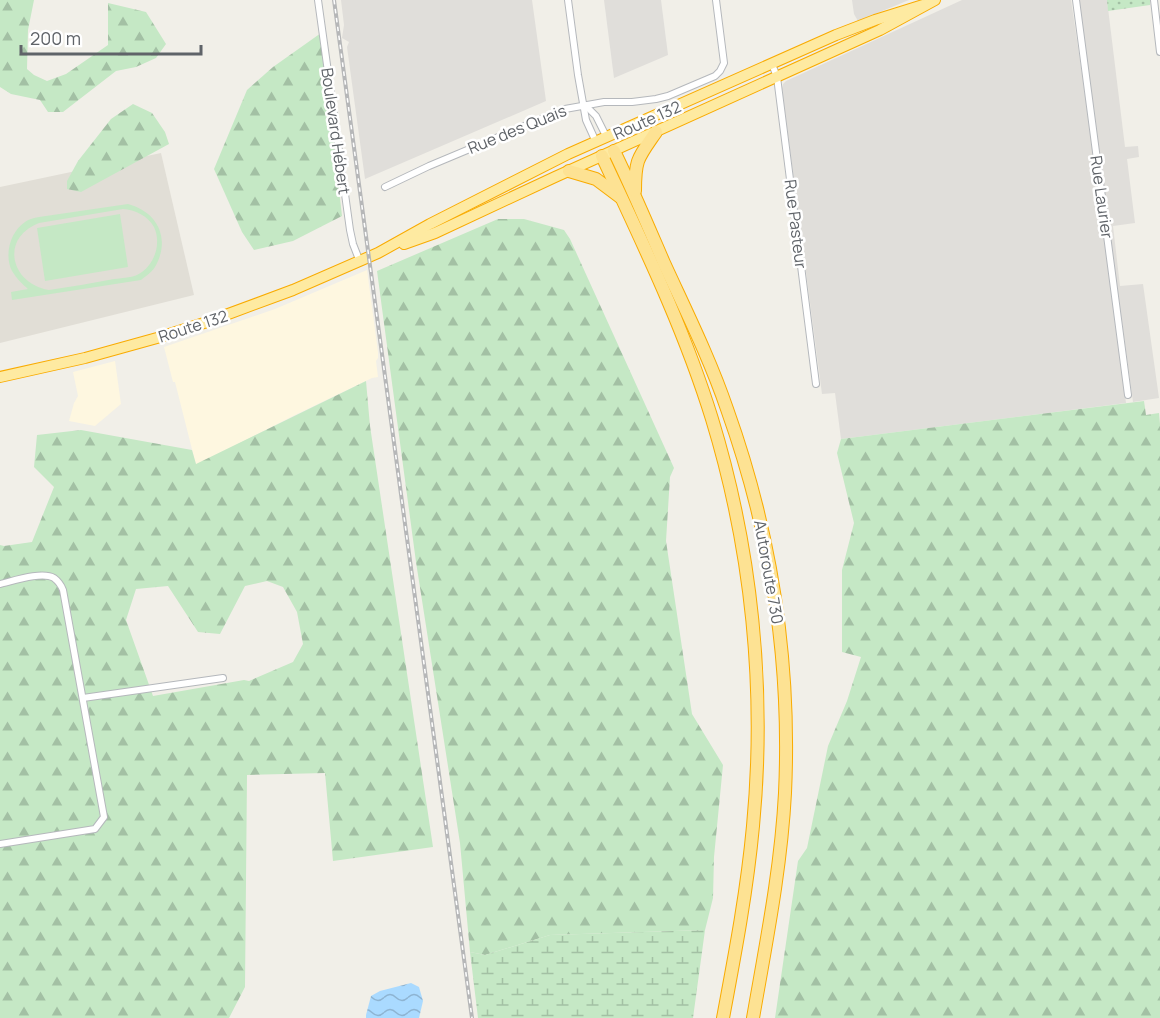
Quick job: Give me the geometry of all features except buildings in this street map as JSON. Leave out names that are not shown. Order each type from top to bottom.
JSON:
[{"type":"highway","name":"Route 132","points":[[0,377],[85,358],[179,332],[293,291],[360,262],[534,171],[596,142],[853,28],[935,0]]},
{"type":"highway","name":"Route 132","points":[[378,253],[435,233],[880,30],[923,5]]},
{"type":"highway","points":[[853,28],[858,40]]},
{"type":"highway","points":[[635,198],[637,162],[656,132]]},
{"type":"highway","points":[[607,138],[608,154]]},
{"type":"highway","points":[[596,142],[608,154]]},
{"type":"highway","name":"Autoroute 730","points":[[608,154],[622,198],[675,316],[712,420],[734,505],[750,601],[758,708],[756,791],[746,888],[723,1018]]},
{"type":"highway","name":"Autoroute 730","points":[[608,154],[635,198],[726,407],[755,500],[768,556],[782,652],[786,747],[785,795],[777,884],[753,1018]]},
{"type":"highway","points":[[569,171],[596,179],[622,198]]},
{"type":"street","name":"Boulevard Hébert","points":[[318,0],[350,230],[360,262]]},
{"type":"street","points":[[568,0],[586,120],[596,142]]},
{"type":"street","name":"Rue des Quais","points":[[385,187],[565,108],[604,102],[656,99],[719,74],[723,68],[724,56],[716,0]]},
{"type":"street","name":"Rue Laurier","points":[[1076,0],[1128,395]]},
{"type":"street","points":[[1154,0],[1160,52]]},
{"type":"street","name":"Rue Pasteur","points":[[772,64],[777,77],[816,384]]},
{"type":"street","points":[[584,104],[596,116],[607,138]]},
{"type":"street","points":[[0,584],[37,576],[52,576],[60,583],[104,817],[95,829],[0,844]]},
{"type":"street","points":[[83,698],[223,678]]},
{"type":"shaded area","points":[[341,0],[532,0],[546,101],[365,179],[347,47],[349,42],[342,38],[344,25]]},
{"type":"shaded area","points":[[604,0],[661,0],[668,55],[614,78]]},
{"type":"shaded area","points":[[852,0],[909,0],[858,21],[854,14]]},
{"type":"shaded area","points":[[962,0],[1071,0],[1113,282],[1110,284],[1126,403],[841,439],[835,393],[822,394],[783,84]]},
{"type":"shaded area","points":[[1079,0],[1107,0],[1125,147],[1138,146],[1139,157],[1127,159],[1135,223],[1113,226],[1120,286],[1143,284],[1159,398],[1133,402],[1122,322],[1115,293],[1117,287]]},
{"type":"shaded area","points":[[161,153],[194,295],[0,343],[0,187]]},
{"type":"shaded area","points":[[367,270],[378,352],[376,361],[378,377],[295,415],[196,465],[164,347],[275,309]]},
{"type":"shaded area","points":[[115,361],[121,404],[95,426],[69,421],[78,396],[73,372]]},
{"type":"green space","points":[[0,0],[34,0],[28,30],[27,69],[47,81],[66,74],[108,45],[108,3],[146,12],[166,44],[156,58],[136,67],[116,71],[63,112],[48,112],[40,100],[11,94],[0,87]]},
{"type":"green space","points":[[1107,0],[1150,0],[1150,5],[1108,11]]},
{"type":"green space","points":[[321,33],[342,216],[293,241],[254,250],[242,232],[214,169],[247,90],[273,67]]},
{"type":"green space","points":[[133,104],[152,113],[165,132],[169,144],[81,192],[67,189],[67,181],[78,161],[111,119]]},
{"type":"green space","points":[[128,204],[147,213],[159,228],[162,246],[160,257],[154,269],[141,280],[12,300],[11,292],[28,289],[12,271],[9,258],[10,244],[20,226],[28,220]],"holes":[[[123,209],[136,212],[148,219],[156,234],[157,248],[152,261],[137,275],[49,290],[36,286],[18,270],[15,249],[19,239],[27,230],[39,223]]]},
{"type":"green space","points":[[120,214],[128,267],[45,281],[37,228]]},
{"type":"green space","points":[[498,219],[524,219],[564,230],[674,468],[670,477],[666,541],[692,714],[723,765],[714,857],[713,898],[705,930],[550,935],[485,955],[470,952],[460,843],[416,562],[377,271]]},
{"type":"green space","points":[[366,381],[370,426],[433,847],[333,861],[325,773],[247,775],[245,987],[229,1018],[0,1018],[0,545],[32,542],[54,487],[34,467],[37,435],[81,430],[192,450],[196,464]],"holes":[[[267,581],[283,587],[297,612],[303,644],[293,662],[249,681],[153,696],[126,620],[136,589],[168,586],[198,632],[220,634],[245,586]]]},
{"type":"green space","points":[[1144,401],[1146,415],[1159,413],[1160,424],[1160,1018],[775,1018],[798,861],[807,848],[828,746],[847,701],[861,657],[842,652],[842,570],[854,523],[837,453],[841,439]]},
{"type":"green space","points":[[705,930],[693,1018],[478,1018],[470,952],[485,955],[550,935]]},
{"type":"water","points":[[411,983],[419,987],[423,1001],[419,1018],[366,1018],[371,996],[380,991]]},
{"type":"railway","points":[[334,0],[472,1018]]}]
